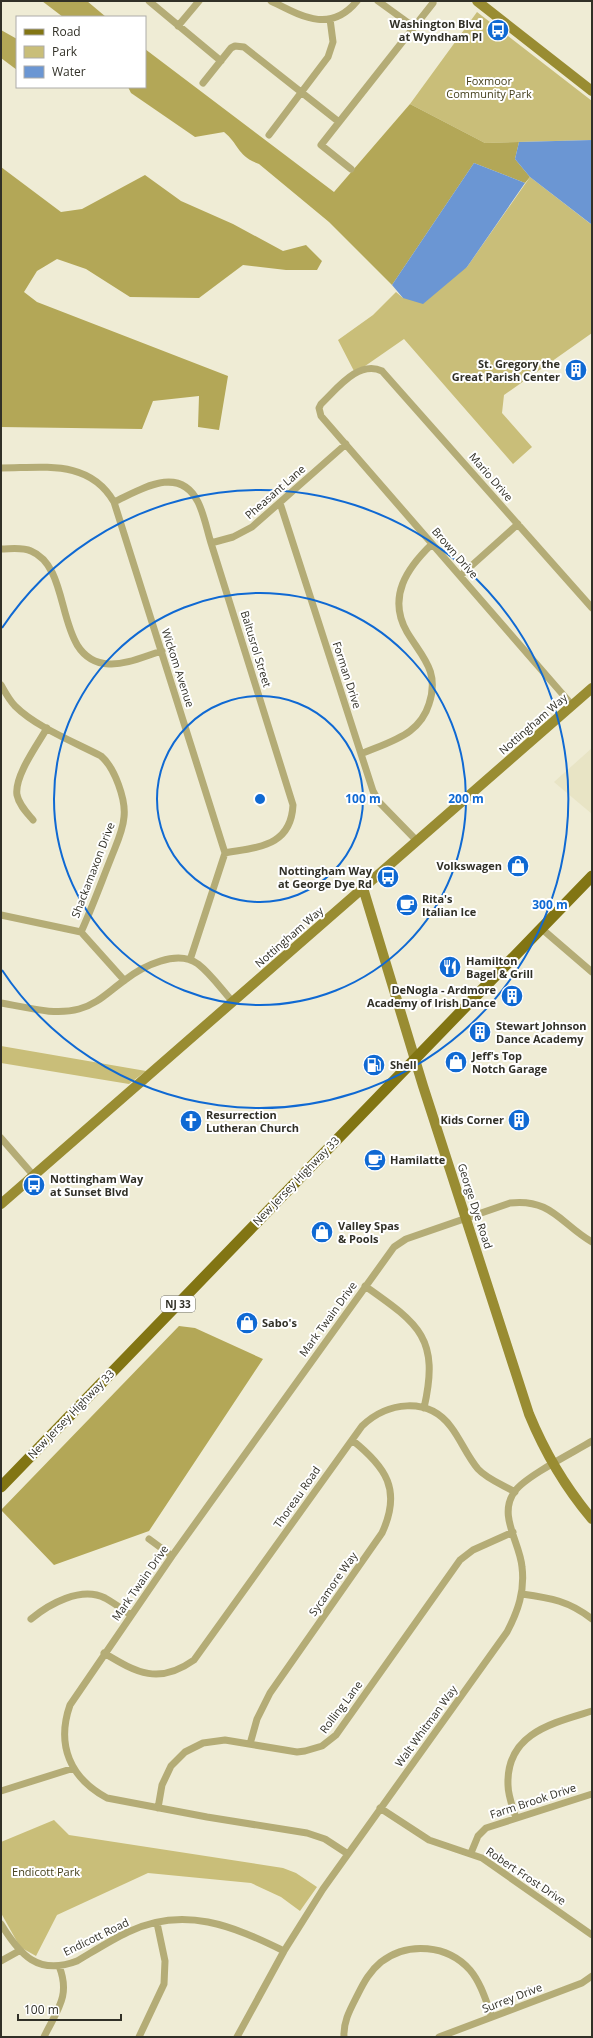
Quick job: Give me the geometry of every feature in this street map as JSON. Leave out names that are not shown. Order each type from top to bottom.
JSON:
[{"type":"main road","name":"New Jersey Highway 33","points":[[1,1487],[592,876]]},
{"type":"street","points":[[149,1],[221,61]]},
{"type":"street","points":[[178,26],[199,1]]},
{"type":"street","points":[[271,1],[301,17],[320,20],[330,19],[347,11],[357,1]]},
{"type":"street","points":[[378,1],[414,27]]},
{"type":"street","points":[[477,1],[592,91]]},
{"type":"street","points":[[352,169],[321,145],[433,3]]},
{"type":"street","points":[[269,134],[332,50],[333,34],[330,19]]},
{"type":"street","points":[[203,83],[232,48],[235,46],[244,47],[339,122]]},
{"type":"street","name":"Brown Drive","points":[[370,368],[358,371],[321,404],[319,408],[321,416],[572,705]]},
{"type":"street","name":"Mario Drive","points":[[370,368],[376,368],[387,375],[592,608]]},
{"type":"street","name":"Pheasant Lane","points":[[211,543],[243,532],[280,502],[346,444]]},
{"type":"street","name":"Wickom Avenue","points":[[1,468],[74,470],[89,476],[102,485],[114,502],[225,853]]},
{"type":"street","name":"Baltusrol Street","points":[[114,502],[158,482],[174,483],[182,486],[194,496],[198,503],[211,543],[293,805],[289,824],[274,842],[225,853]]},
{"type":"street","name":"Forman Drive","points":[[280,502],[373,791],[379,802],[417,841]]},
{"type":"street","points":[[460,576],[518,524]]},
{"type":"street","points":[[361,754],[411,730],[418,723],[428,708],[433,687],[430,667],[403,624],[399,602],[401,588],[407,572],[412,564],[432,544]]},
{"type":"street","points":[[1,549],[23,549],[38,555],[44,560],[52,573],[75,643],[86,656],[94,661],[110,664],[162,651]]},
{"type":"street","name":"Shackamaxon Drive","points":[[1,685],[13,704],[47,728],[101,756],[107,762],[115,776],[124,807],[121,832],[92,909],[81,932]]},
{"type":"street","name":"Nottingham Way","points":[[1,1204],[592,688]]},
{"type":"street","points":[[34,820],[20,803],[17,789],[20,776],[47,728]]},
{"type":"street","points":[[190,960],[225,853]]},
{"type":"street","name":"George Dye Road","points":[[363,888],[415,1059],[529,1414],[553,1465],[567,1487],[592,1519]]},
{"type":"street","points":[[1,915],[81,932],[124,980]]},
{"type":"street","points":[[542,929],[592,972]]},
{"type":"street","points":[[1,1003],[53,1012],[78,1010],[98,1001],[136,972],[159,962],[180,958],[190,960],[203,968],[233,1002]]},
{"type":"street","points":[[1,1138],[34,1176]]},
{"type":"street","name":"Mark Twain Drive","points":[[348,1854],[325,1839],[312,1834],[107,1798],[88,1786],[74,1768],[66,1746],[64,1726],[66,1715],[74,1696],[104,1653],[394,1247],[400,1242],[466,1218],[510,1204],[529,1203],[553,1212],[592,1242]]},
{"type":"street","points":[[365,1286],[405,1314],[419,1331],[424,1342],[429,1361],[430,1373],[424,1408]]},
{"type":"street","name":"Thoreau Road","points":[[104,1653],[128,1668],[147,1674],[168,1673],[182,1668],[194,1660],[352,1440],[370,1418],[389,1408],[407,1405],[424,1408],[440,1416],[448,1424],[482,1473],[515,1492]]},
{"type":"street","name":"Sycamore Way","points":[[250,1744],[257,1718],[270,1693],[382,1533],[387,1522],[391,1499],[387,1479],[376,1460],[352,1440]]},
{"type":"street","points":[[515,1492],[527,1481],[592,1441]]},
{"type":"street","name":"Walt Whitman Way","points":[[237,2037],[284,1951],[348,1854],[507,1632],[514,1619],[522,1594],[522,1567],[508,1512],[515,1492]]},
{"type":"street","name":"Rolling Lane","points":[[158,1808],[165,1776],[174,1763],[185,1752],[194,1747],[214,1741],[225,1740],[297,1752],[313,1750],[329,1741],[336,1735],[460,1560],[473,1550],[513,1532]]},
{"type":"street","points":[[149,1539],[172,1556]]},
{"type":"street","points":[[31,1619],[44,1609],[75,1596],[89,1594],[105,1598],[131,1615]]},
{"type":"street","points":[[522,1594],[564,1602],[575,1607],[592,1620]]},
{"type":"street","points":[[516,1818],[508,1787],[508,1777],[510,1768],[519,1748],[526,1739],[542,1727],[592,1711]]},
{"type":"street","points":[[1,1791],[74,1768]]},
{"type":"street","name":"Farm Brook Drive","points":[[471,1853],[481,1832],[486,1828],[592,1794]]},
{"type":"street","name":"Robert Frost Drive","points":[[380,1808],[429,1840],[471,1853],[493,1865],[592,1935]]},
{"type":"street","name":"Endicott Road","points":[[1,1924],[19,1951],[34,1962],[44,1965],[59,1966],[77,1961],[129,1931],[157,1923],[191,1920],[220,1924],[247,1933],[284,1951]]},
{"type":"street","points":[[139,2037],[164,1984],[165,1962],[157,1923]]},
{"type":"street","points":[[344,2037],[345,2023],[348,2014],[367,1978],[374,1969],[389,1956],[410,1949],[421,1948],[437,1950],[462,1962],[470,1970],[478,1982],[492,2017]]},
{"type":"street","points":[[1,1961],[19,1951]]},
{"type":"street","points":[[44,2037],[64,1994],[64,1977],[59,1966]]},
{"type":"street","name":"Surrey Drive","points":[[439,2037],[582,1983],[592,1976]]},
{"type":"shaded area","points":[[42,1],[87,1],[105,16],[62,16]]},
{"type":"shaded area","points":[[1,30],[16,38],[16,69],[1,58]]},
{"type":"shaded area","points":[[146,50],[334,192],[410,104],[485,143],[519,142],[515,159],[530,177],[525,183],[474,163],[392,285],[329,222],[259,164],[242,154],[229,136],[224,132],[195,137],[131,93],[128,88],[146,88]]},
{"type":"shaded area","points":[[1,167],[61,212],[82,209],[145,175],[181,201],[233,224],[283,251],[306,245],[322,261],[317,270],[286,270],[243,265],[199,298],[130,297],[86,269],[57,259],[37,271],[24,292],[37,302],[228,376],[219,430],[198,427],[199,396],[153,401],[142,429],[1,427]]},
{"type":"shaded area","points":[[592,748],[592,814],[554,782]]},
{"type":"shaded area","points":[[179,1326],[195,1328],[263,1359],[149,1531],[54,1565],[1,1510]]},
{"type":"green space","name":"Foxmoor Community Park","points":[[477,12],[592,101],[592,140],[485,143],[410,104]]},
{"type":"green space","points":[[530,177],[592,225],[592,333],[504,395],[502,413],[532,447],[513,464],[404,339],[355,373],[338,340],[373,315],[396,292],[403,298],[467,267]]},
{"type":"green space","points":[[1,1046],[146,1071],[129,1084],[1,1063]]},
{"type":"green space","name":"Endicott Park","points":[[54,1820],[69,1835],[283,1868],[296,1873],[317,1887],[300,1911],[281,1897],[251,1883],[148,1873],[57,1915],[36,1956],[20,1947],[1,1913],[1,1842]]},
{"type":"water","points":[[592,140],[591,224],[530,177],[515,159],[519,142]]},
{"type":"water","points":[[474,163],[525,183],[467,267],[423,304],[403,298],[392,285]]},
{"type":"place","name":"Washington Blvd at Wyndham Pl","points":[[498,30]]},
{"type":"place","name":"St. Gregory the Great Parish Center","points":[[576,370]]},
{"type":"place","name":"Volkswagen","points":[[518,866]]},
{"type":"place","name":"Nottingham Way at George Dye Rd","points":[[388,877]]},
{"type":"place","name":"Rita's Italian Ice","points":[[407,905]]},
{"type":"place","name":"Hamilton Bagel & Grill","points":[[450,967]]},
{"type":"place","name":"DeNogla - Ardmore Academy of Irish Dance","points":[[512,996]]},
{"type":"place","name":"Stewart Johnson Dance Academy","points":[[480,1032]]},
{"type":"place","name":"Jeff's Top Notch Garage","points":[[456,1062]]},
{"type":"place","name":"Shell","points":[[374,1065]]},
{"type":"place","name":"Kids Corner","points":[[519,1120]]},
{"type":"place","name":"Resurrection Lutheran Church","points":[[191,1121]]},
{"type":"place","name":"Hamilatte","points":[[375,1160]]},
{"type":"place","name":"Nottingham Way at Sunset Blvd","points":[[34,1185]]},
{"type":"place","name":"Valley Spas & Pools","points":[[322,1232]]},
{"type":"place","name":"Sabo's","points":[[247,1323]]}]
